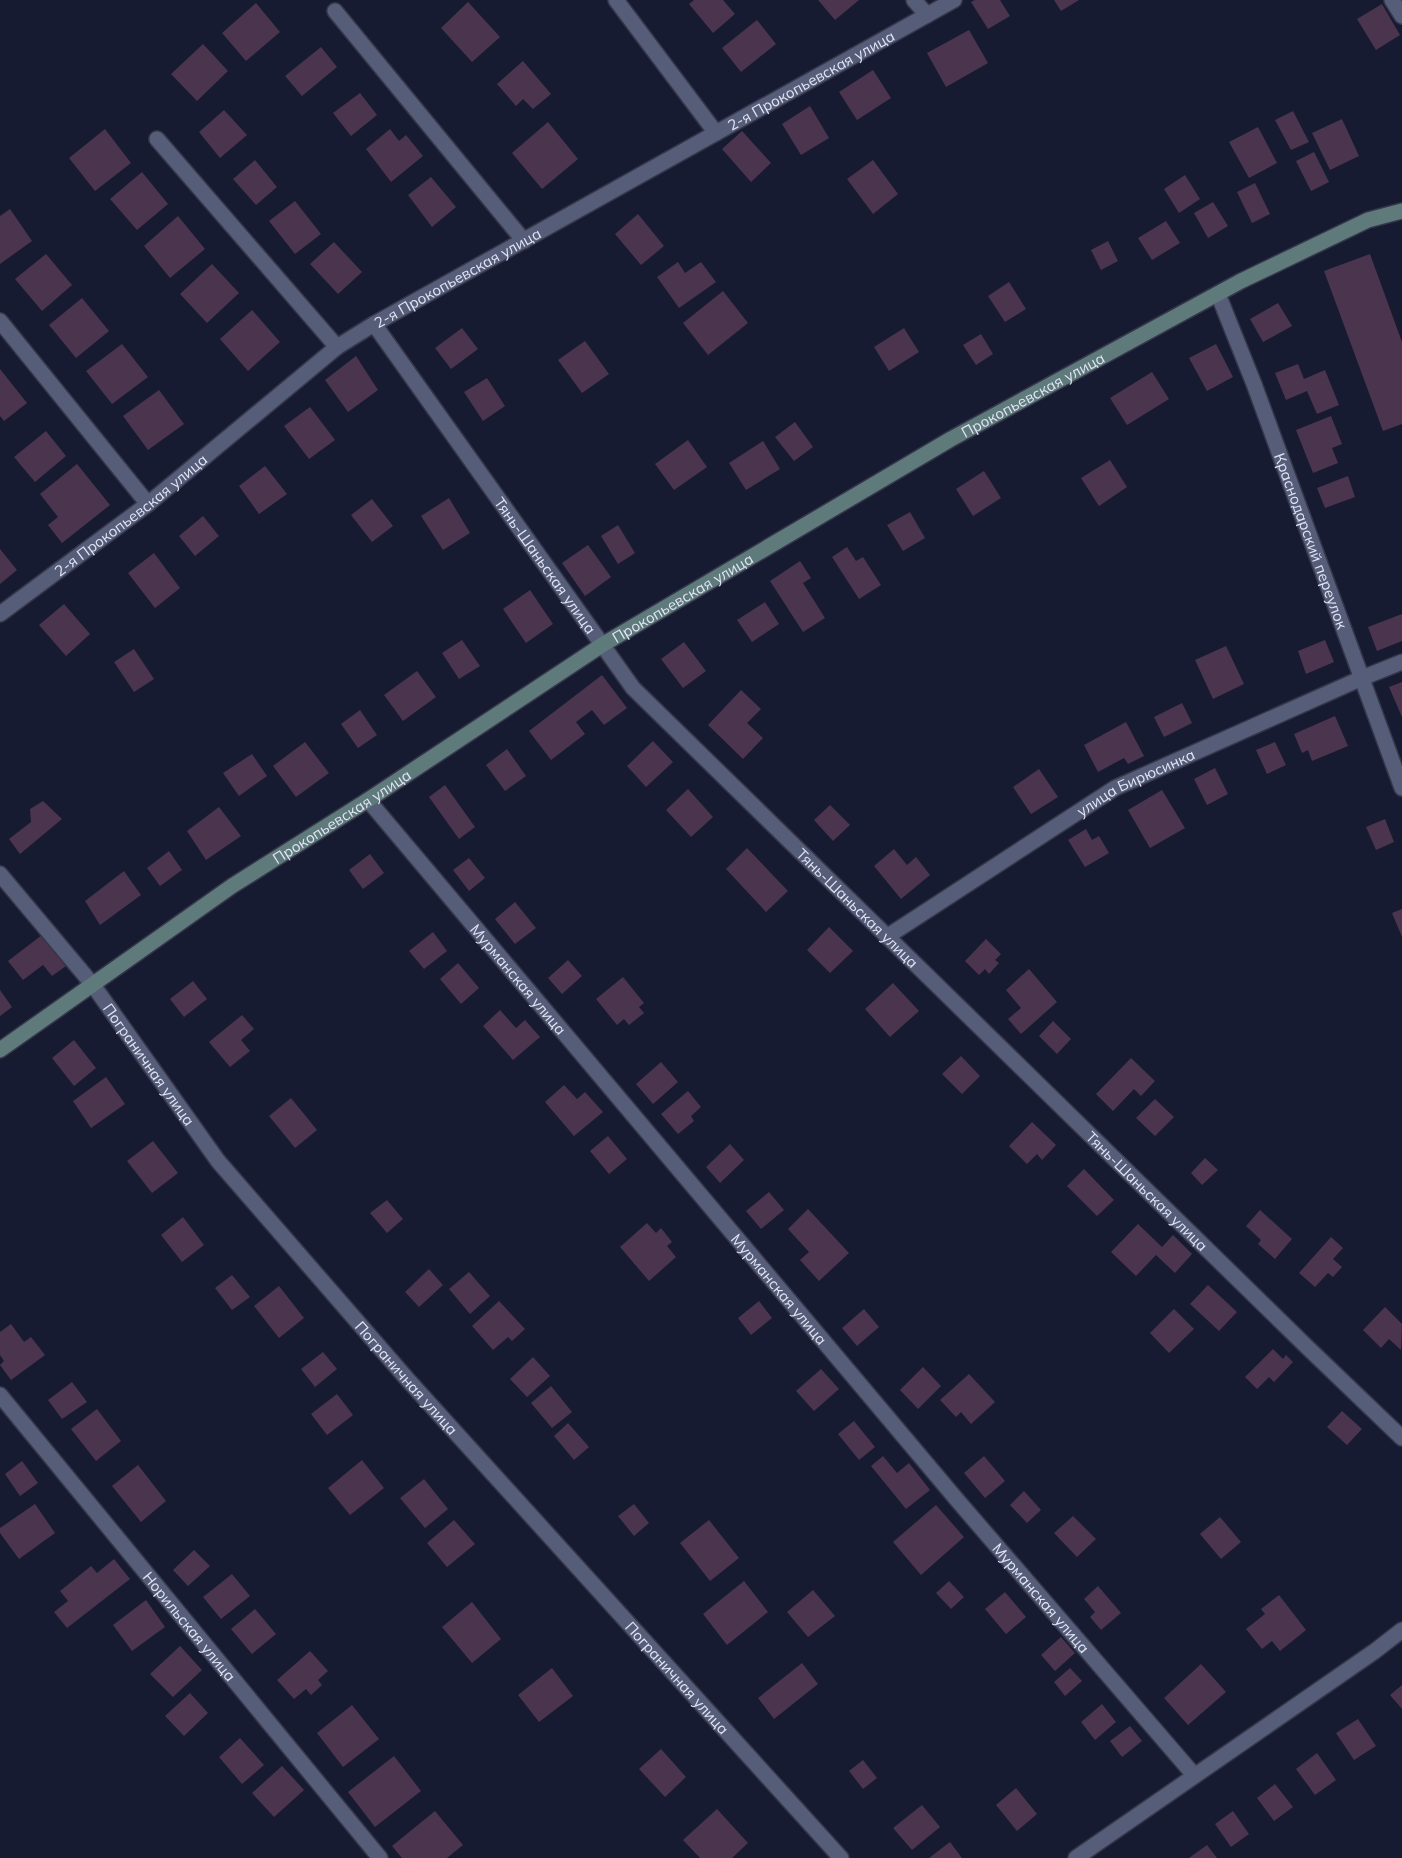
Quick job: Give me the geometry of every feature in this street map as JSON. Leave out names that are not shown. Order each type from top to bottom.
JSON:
[{"type":"main road","name":"Прокопьевская улица","points":[[0,1050],[232,886],[368,800],[602,645],[950,439],[1218,294],[1368,220],[1402,211]]},
{"type":"street","points":[[616,0],[716,133]]},
{"type":"street","points":[[914,0],[927,15]]},
{"type":"street","name":"2-я Прокопьевская улица","points":[[0,614],[148,504],[337,347],[374,324],[954,0]]},
{"type":"street","points":[[1392,0],[1402,16]]},
{"type":"street","points":[[335,11],[524,241]]},
{"type":"street","points":[[157,139],[337,347]]},
{"type":"street","name":"Краснодарский переулок","points":[[1218,294],[1254,384],[1402,788]]},
{"type":"street","points":[[0,322],[148,504]]},
{"type":"street","name":"Тянь-Шаньская улица","points":[[374,324],[633,688],[1402,1438]]},
{"type":"street","name":"улица Бирюсинка","points":[[888,936],[1115,788],[1402,662]]},
{"type":"street","name":"Мурманская улица","points":[[368,800],[958,1501],[1194,1776]]},
{"type":"street","name":"Пограничная улица","points":[[0,874],[93,985],[225,1168],[408,1380],[842,1858]]},
{"type":"street","name":"Норильская улица","points":[[0,1395],[380,1858]]},
{"type":"street","points":[[1076,1858],[1367,1657],[1402,1630]]},
{"type":"building","points":[[694,0],[723,0],[735,14],[713,33],[689,4]]},
{"type":"building","points":[[818,0],[859,0],[835,20]]},
{"type":"building","points":[[975,0],[1000,0],[1010,16],[988,29],[971,2]]},
{"type":"building","points":[[1054,0],[1079,0],[1061,11]]},
{"type":"building","points":[[468,2],[500,37],[472,62],[441,28]]},
{"type":"building","points":[[256,3],[280,32],[246,61],[222,33]]},
{"type":"building","points":[[1382,4],[1400,35],[1376,50],[1357,19]]},
{"type":"building","points":[[757,20],[776,44],[741,72],[722,48]]},
{"type":"building","points":[[969,30],[988,63],[946,87],[927,53]]},
{"type":"building","points":[[203,44],[228,71],[197,101],[171,74]]},
{"type":"building","points":[[321,47],[337,67],[302,96],[285,76]]},
{"type":"building","points":[[523,61],[551,94],[533,109],[523,99],[516,106],[497,84]]},
{"type":"building","points":[[873,70],[891,98],[857,120],[839,92]]},
{"type":"building","points":[[360,93],[377,115],[351,136],[333,113]]},
{"type":"building","points":[[810,106],[829,138],[801,155],[782,124]]},
{"type":"building","points":[[224,110],[247,135],[220,158],[199,132]]},
{"type":"building","points":[[1293,111],[1309,142],[1291,150],[1275,120]]},
{"type":"building","points":[[1342,119],[1359,156],[1330,170],[1312,133]]},
{"type":"building","points":[[548,122],[578,159],[542,189],[512,153]]},
{"type":"building","points":[[1258,127],[1277,163],[1249,178],[1229,142]]},
{"type":"building","points":[[105,129],[131,163],[95,191],[69,158]]},
{"type":"building","points":[[390,129],[399,141],[406,135],[423,156],[391,182],[366,149]]},
{"type":"building","points":[[742,131],[771,163],[751,182],[722,149]]},
{"type":"building","points":[[1314,152],[1329,182],[1311,191],[1296,161]]},
{"type":"building","points":[[255,160],[277,187],[256,205],[233,179]]},
{"type":"building","points":[[873,160],[898,194],[873,214],[847,179]]},
{"type":"building","points":[[142,172],[168,204],[137,230],[110,199]]},
{"type":"building","points":[[1185,175],[1200,199],[1179,213],[1164,189]]},
{"type":"building","points":[[431,177],[456,207],[432,227],[408,195]]},
{"type":"building","points":[[1255,183],[1270,214],[1252,223],[1237,192]]},
{"type":"building","points":[[295,201],[321,234],[295,254],[269,221]]},
{"type":"building","points":[[1213,202],[1228,226],[1208,238],[1194,213]]},
{"type":"building","points":[[10,209],[32,241],[0,264],[0,216]]},
{"type":"building","points":[[638,214],[664,246],[641,265],[615,234]]},
{"type":"building","points":[[178,216],[205,249],[170,278],[144,246]]},
{"type":"building","points":[[1166,221],[1180,243],[1152,260],[1138,238]]},
{"type":"building","points":[[1108,241],[1118,261],[1101,270],[1091,250]]},
{"type":"building","points":[[334,242],[362,272],[338,294],[310,264]]},
{"type":"building","points":[[46,254],[72,285],[42,311],[15,279]]},
{"type":"building","points":[[1370,254],[1402,342],[1402,424],[1383,431],[1324,271]]},
{"type":"building","points":[[678,262],[685,273],[701,262],[716,282],[679,308],[657,277]]},
{"type":"building","points":[[212,264],[239,293],[207,323],[180,294]]},
{"type":"building","points":[[1009,282],[1026,309],[1005,322],[988,296]]},
{"type":"building","points":[[723,291],[748,323],[708,355],[683,323]]},
{"type":"building","points":[[82,298],[109,331],[76,358],[49,325]]},
{"type":"building","points":[[1278,303],[1292,326],[1263,342],[1250,319]]},
{"type":"building","points":[[252,310],[280,342],[248,371],[220,339]]},
{"type":"building","points":[[462,328],[478,349],[451,369],[435,348]]},
{"type":"building","points":[[904,328],[919,352],[889,371],[874,347]]},
{"type":"building","points":[[981,334],[993,354],[976,365],[963,345]]},
{"type":"building","points":[[585,341],[609,374],[582,393],[558,360]]},
{"type":"building","points":[[122,344],[148,377],[112,404],[86,371]]},
{"type":"building","points":[[1216,344],[1233,377],[1207,391],[1189,358]]},
{"type":"building","points":[[356,356],[378,390],[348,412],[325,380]]},
{"type":"building","points":[[1298,364],[1304,379],[1325,370],[1339,405],[1317,414],[1307,391],[1286,400],[1275,373]]},
{"type":"building","points":[[0,369],[27,403],[4,421],[0,416]]},
{"type":"building","points":[[1152,372],[1169,399],[1127,425],[1110,398]]},
{"type":"building","points":[[487,378],[505,406],[483,421],[464,392]]},
{"type":"building","points":[[159,390],[184,424],[148,450],[123,416]]},
{"type":"building","points":[[310,407],[335,440],[309,459],[284,426]]},
{"type":"building","points":[[1331,416],[1342,444],[1332,448],[1338,463],[1313,473],[1296,430]]},
{"type":"building","points":[[795,422],[813,447],[794,461],[775,437]]},
{"type":"building","points":[[46,431],[66,456],[35,482],[14,457]]},
{"type":"building","points":[[688,440],[707,467],[674,490],[655,464]]},
{"type":"building","points":[[763,441],[780,469],[746,490],[729,463]]},
{"type":"building","points":[[1110,460],[1127,487],[1099,506],[1081,478]]},
{"type":"building","points":[[77,464],[110,505],[62,543],[48,525],[58,517],[40,494]]},
{"type":"building","points":[[265,466],[287,494],[259,514],[239,486]]},
{"type":"building","points":[[984,471],[1001,498],[973,516],[956,489]]},
{"type":"building","points":[[1348,476],[1355,497],[1325,508],[1317,488]]},
{"type":"building","points":[[449,498],[470,533],[443,550],[421,516]]},
{"type":"building","points":[[372,499],[393,526],[372,542],[351,515]]},
{"type":"building","points":[[910,512],[925,538],[903,551],[887,525]]},
{"type":"building","points":[[203,516],[219,536],[195,556],[179,536]]},
{"type":"building","points":[[618,525],[635,553],[618,564],[601,536]]},
{"type":"building","points":[[588,545],[611,577],[585,596],[562,563]]},
{"type":"building","points":[[847,547],[856,561],[863,557],[881,585],[859,599],[832,557]]},
{"type":"building","points":[[0,549],[17,570],[0,584]]},
{"type":"building","points":[[154,553],[180,588],[155,608],[128,573]]},
{"type":"building","points":[[800,561],[811,578],[803,583],[825,618],[803,632],[770,581]]},
{"type":"building","points":[[530,590],[553,624],[526,643],[503,609]]},
{"type":"building","points":[[765,602],[779,624],[752,642],[737,620]]},
{"type":"building","points":[[64,604],[90,634],[66,656],[39,625]]},
{"type":"building","points":[[1402,614],[1402,641],[1377,651],[1368,627]]},
{"type":"building","points":[[462,640],[480,666],[459,679],[442,653]]},
{"type":"building","points":[[1325,640],[1334,662],[1306,674],[1298,651]]},
{"type":"building","points":[[684,642],[706,671],[683,688],[661,659]]},
{"type":"building","points":[[1226,646],[1244,684],[1213,699],[1195,660]]},
{"type":"building","points":[[134,649],[154,679],[134,692],[114,662]]},
{"type":"building","points":[[417,671],[436,697],[403,721],[384,695]]},
{"type":"building","points":[[602,675],[627,708],[604,725],[592,710],[576,722],[585,734],[551,760],[529,731]]},
{"type":"building","points":[[1402,682],[1402,717],[1389,687]]},
{"type":"building","points":[[741,690],[761,709],[747,723],[763,738],[743,759],[708,725]]},
{"type":"building","points":[[1182,703],[1192,723],[1164,737],[1154,717]]},
{"type":"building","points":[[360,710],[377,735],[358,748],[341,724]]},
{"type":"building","points":[[1335,716],[1348,746],[1312,761],[1308,750],[1302,753],[1294,734]]},
{"type":"building","points":[[1126,722],[1144,756],[1128,764],[1124,758],[1098,772],[1084,745]]},
{"type":"building","points":[[653,741],[673,762],[646,787],[627,766]]},
{"type":"building","points":[[305,742],[329,773],[296,797],[273,766]]},
{"type":"building","points":[[1275,742],[1286,765],[1267,774],[1256,750]]},
{"type":"building","points":[[507,749],[526,776],[505,791],[486,765]]},
{"type":"building","points":[[252,754],[267,776],[239,796],[223,773]]},
{"type":"building","points":[[1215,768],[1228,794],[1207,805],[1194,779]]},
{"type":"building","points":[[1039,769],[1058,797],[1031,814],[1013,787]]},
{"type":"building","points":[[445,785],[475,827],[459,839],[429,797]]},
{"type":"building","points":[[688,789],[713,817],[691,837],[666,810]]},
{"type":"building","points":[[1162,790],[1185,828],[1150,848],[1128,810]]},
{"type":"building","points":[[43,801],[62,819],[20,854],[9,839],[31,822],[30,809]]},
{"type":"building","points":[[830,805],[850,825],[833,841],[814,820]]},
{"type":"building","points":[[219,807],[241,836],[206,860],[187,831]]},
{"type":"building","points":[[1385,819],[1394,842],[1376,850],[1366,827]]},
{"type":"building","points":[[1086,829],[1092,840],[1099,836],[1109,853],[1085,867],[1068,840]]},
{"type":"building","points":[[747,848],[788,891],[766,912],[726,869]]},
{"type":"building","points":[[894,849],[907,865],[916,857],[930,875],[901,899],[874,866]]},
{"type":"building","points":[[169,851],[182,870],[160,886],[147,868]]},
{"type":"building","points":[[370,854],[384,873],[363,889],[349,870]]},
{"type":"building","points":[[469,858],[485,878],[469,891],[453,870]]},
{"type":"building","points":[[124,871],[141,895],[100,925],[85,901]]},
{"type":"building","points":[[515,902],[536,928],[515,944],[495,919]]},
{"type":"building","points":[[1402,909],[1402,937],[1392,913]]},
{"type":"building","points":[[829,927],[853,951],[830,973],[807,950]]},
{"type":"building","points":[[433,932],[447,951],[424,969],[409,951]]},
{"type":"building","points":[[42,935],[66,966],[52,976],[43,965],[23,980],[8,961]]},
{"type":"building","points":[[986,939],[1001,954],[995,960],[999,963],[989,974],[985,969],[979,975],[965,961]]},
{"type":"building","points":[[568,960],[582,976],[562,994],[548,978]]},
{"type":"building","points":[[458,963],[479,988],[461,1004],[440,979]]},
{"type":"building","points":[[1029,969],[1057,1002],[1021,1034],[1008,1019],[1021,1008],[1006,990]]},
{"type":"building","points":[[623,977],[644,1003],[639,1007],[644,1013],[629,1025],[624,1019],[617,1025],[596,999]]},
{"type":"building","points":[[193,981],[207,999],[184,1017],[170,999]]},
{"type":"building","points":[[893,983],[919,1011],[890,1037],[865,1009]]},
{"type":"building","points":[[0,990],[12,1007],[0,1016]]},
{"type":"building","points":[[500,1010],[516,1028],[525,1020],[540,1037],[513,1060],[483,1026]]},
{"type":"building","points":[[242,1015],[254,1029],[241,1040],[250,1051],[230,1067],[209,1042]]},
{"type":"building","points":[[1053,1021],[1071,1039],[1057,1054],[1039,1036]]},
{"type":"building","points":[[74,1040],[96,1068],[74,1086],[52,1058]]},
{"type":"building","points":[[961,1056],[980,1076],[962,1094],[942,1074]]},
{"type":"building","points":[[1131,1058],[1155,1081],[1141,1096],[1134,1089],[1113,1111],[1096,1094]]},
{"type":"building","points":[[661,1062],[678,1082],[653,1104],[636,1084]]},
{"type":"building","points":[[106,1077],[125,1104],[91,1128],[73,1101]]},
{"type":"building","points":[[564,1085],[577,1099],[585,1092],[603,1112],[574,1136],[545,1102]]},
{"type":"building","points":[[688,1091],[701,1107],[691,1116],[694,1121],[678,1134],[661,1114]]},
{"type":"building","points":[[291,1098],[317,1130],[295,1148],[269,1116]]},
{"type":"building","points":[[1155,1099],[1174,1117],[1155,1136],[1136,1118]]},
{"type":"building","points":[[1032,1122],[1056,1145],[1042,1160],[1037,1154],[1027,1164],[1009,1146]]},
{"type":"building","points":[[608,1136],[627,1159],[609,1174],[590,1151]]},
{"type":"building","points":[[153,1141],[178,1173],[152,1193],[127,1161]]},
{"type":"building","points":[[730,1144],[744,1160],[720,1183],[706,1167]]},
{"type":"building","points":[[1205,1158],[1218,1170],[1202,1185],[1191,1173]]},
{"type":"building","points":[[1084,1169],[1114,1200],[1097,1216],[1067,1186]]},
{"type":"building","points":[[769,1192],[784,1210],[761,1229],[746,1211]]},
{"type":"building","points":[[387,1200],[403,1219],[387,1233],[370,1213]]},
{"type":"building","points":[[808,1209],[849,1253],[819,1281],[800,1260],[809,1252],[788,1229]]},
{"type":"building","points":[[1260,1210],[1292,1239],[1275,1259],[1258,1244],[1261,1240],[1246,1226]]},
{"type":"building","points":[[183,1217],[204,1245],[182,1262],[161,1235]]},
{"type":"building","points":[[647,1223],[656,1233],[661,1228],[672,1242],[667,1246],[676,1257],[649,1281],[620,1247]]},
{"type":"building","points":[[1138,1224],[1162,1247],[1173,1235],[1192,1254],[1175,1273],[1156,1255],[1136,1276],[1111,1252]]},
{"type":"building","points":[[1331,1237],[1343,1248],[1333,1259],[1342,1267],[1333,1277],[1328,1273],[1315,1287],[1299,1273]]},
{"type":"building","points":[[429,1269],[443,1285],[419,1307],[405,1292]]},
{"type":"building","points":[[469,1272],[490,1296],[470,1314],[449,1289]]},
{"type":"building","points":[[232,1275],[250,1297],[232,1310],[215,1288]]},
{"type":"building","points":[[1208,1285],[1237,1312],[1219,1331],[1190,1304]]},
{"type":"building","points":[[279,1286],[304,1318],[279,1338],[254,1306]]},
{"type":"building","points":[[499,1301],[525,1329],[512,1341],[508,1337],[493,1350],[472,1326]]},
{"type":"building","points":[[759,1301],[772,1318],[751,1335],[738,1318]]},
{"type":"building","points":[[1385,1307],[1402,1324],[1401,1350],[1389,1339],[1381,1348],[1363,1330]]},
{"type":"building","points":[[864,1309],[879,1327],[857,1346],[842,1328]]},
{"type":"building","points":[[1174,1309],[1194,1329],[1169,1353],[1150,1333]]},
{"type":"building","points":[[11,1324],[24,1342],[31,1337],[45,1355],[11,1380],[0,1365],[4,1361],[0,1355],[0,1332]]},
{"type":"building","points":[[1273,1349],[1283,1359],[1286,1355],[1293,1362],[1274,1382],[1269,1377],[1257,1389],[1245,1377]]},
{"type":"building","points":[[323,1352],[337,1369],[315,1387],[301,1369]]},
{"type":"building","points":[[533,1357],[550,1376],[527,1397],[510,1379]]},
{"type":"building","points":[[923,1367],[941,1386],[918,1409],[900,1390]]},
{"type":"building","points":[[821,1369],[839,1389],[814,1411],[796,1391]]},
{"type":"building","points":[[969,1374],[995,1402],[971,1424],[961,1412],[956,1417],[940,1400]]},
{"type":"building","points":[[72,1382],[87,1402],[62,1419],[48,1400]]},
{"type":"building","points":[[551,1386],[572,1412],[552,1428],[531,1403]]},
{"type":"building","points":[[337,1394],[353,1415],[327,1435],[311,1414]]},
{"type":"building","points":[[97,1409],[121,1441],[96,1461],[71,1429]]},
{"type":"building","points":[[1342,1411],[1362,1429],[1347,1445],[1327,1427]]},
{"type":"building","points":[[854,1421],[875,1447],[859,1460],[838,1434]]},
{"type":"building","points":[[568,1423],[589,1447],[574,1460],[554,1436]]},
{"type":"building","points":[[883,1456],[897,1473],[909,1463],[930,1490],[906,1509],[871,1466]]},
{"type":"building","points":[[984,1456],[1005,1481],[985,1498],[964,1473]]},
{"type":"building","points":[[362,1460],[384,1488],[350,1515],[328,1488]]},
{"type":"building","points":[[22,1461],[38,1483],[20,1496],[5,1474]]},
{"type":"building","points":[[138,1465],[166,1501],[141,1522],[112,1486]]},
{"type":"building","points":[[424,1479],[448,1509],[425,1528],[400,1498]]},
{"type":"building","points":[[1024,1491],[1041,1510],[1027,1523],[1010,1505]]},
{"type":"building","points":[[35,1504],[55,1533],[19,1559],[0,1533],[0,1528]]},
{"type":"building","points":[[634,1504],[649,1523],[634,1536],[618,1516]]},
{"type":"building","points":[[936,1505],[964,1537],[921,1575],[893,1542]]},
{"type":"building","points":[[1073,1516],[1096,1539],[1077,1557],[1054,1533]]},
{"type":"building","points":[[1220,1517],[1241,1542],[1221,1559],[1200,1534]]},
{"type":"building","points":[[454,1520],[475,1544],[447,1567],[427,1543]]},
{"type":"building","points":[[709,1520],[739,1558],[710,1581],[680,1543]]},
{"type":"building","points":[[194,1550],[210,1566],[188,1586],[173,1570]]},
{"type":"building","points":[[114,1559],[130,1579],[67,1628],[54,1612],[68,1601],[60,1591],[91,1566],[97,1573]]},
{"type":"building","points":[[232,1574],[250,1596],[221,1619],[203,1597]]},
{"type":"building","points":[[744,1581],[768,1612],[727,1645],[703,1614]]},
{"type":"building","points":[[949,1581],[964,1597],[951,1609],[936,1593]]},
{"type":"building","points":[[1098,1586],[1121,1613],[1101,1630],[1090,1617],[1095,1612],[1084,1599]]},
{"type":"building","points":[[813,1590],[835,1616],[808,1637],[787,1612]]},
{"type":"building","points":[[1005,1592],[1026,1617],[1006,1634],[985,1609]]},
{"type":"building","points":[[1279,1595],[1306,1630],[1280,1651],[1272,1641],[1262,1649],[1246,1629],[1265,1614],[1261,1609]]},
{"type":"building","points":[[146,1600],[165,1627],[132,1651],[113,1625]]},
{"type":"building","points":[[472,1602],[501,1639],[472,1663],[442,1627]]},
{"type":"building","points":[[255,1609],[276,1634],[252,1654],[231,1629]]},
{"type":"building","points":[[1061,1637],[1075,1653],[1055,1671],[1041,1655]]},
{"type":"building","points":[[180,1646],[202,1670],[173,1697],[150,1674]]},
{"type":"building","points":[[310,1651],[328,1671],[318,1680],[322,1685],[311,1695],[306,1689],[294,1699],[277,1680]]},
{"type":"building","points":[[802,1663],[818,1684],[774,1719],[758,1698]]},
{"type":"building","points":[[1201,1664],[1226,1692],[1188,1725],[1164,1698]]},
{"type":"building","points":[[552,1668],[573,1696],[539,1722],[518,1695]]},
{"type":"building","points":[[1070,1668],[1082,1681],[1065,1696],[1054,1682]]},
{"type":"building","points":[[1402,1685],[1402,1709],[1390,1695]]},
{"type":"building","points":[[190,1693],[208,1713],[184,1736],[165,1716]]},
{"type":"building","points":[[1102,1704],[1116,1722],[1095,1740],[1081,1722]]},
{"type":"building","points":[[352,1705],[379,1739],[343,1767],[317,1733]]},
{"type":"building","points":[[1358,1719],[1376,1746],[1354,1760],[1336,1733]]},
{"type":"building","points":[[1130,1726],[1142,1741],[1122,1757],[1110,1741]]},
{"type":"building","points":[[240,1738],[264,1765],[242,1784],[219,1757]]},
{"type":"building","points":[[661,1749],[686,1777],[665,1797],[639,1769]]},
{"type":"building","points":[[1317,1753],[1336,1780],[1315,1795],[1296,1769]]},
{"type":"building","points":[[394,1756],[421,1791],[375,1827],[348,1792]]},
{"type":"building","points":[[863,1760],[877,1778],[863,1789],[849,1771]]},
{"type":"building","points":[[282,1766],[304,1790],[274,1817],[252,1793]]},
{"type":"building","points":[[1275,1784],[1293,1807],[1274,1821],[1257,1798]]},
{"type":"building","points":[[1016,1788],[1037,1814],[1017,1831],[996,1805]]},
{"type":"building","points":[[922,1805],[940,1827],[912,1850],[893,1828]]},
{"type":"building","points":[[717,1809],[748,1843],[732,1858],[700,1858],[683,1840]]},
{"type":"building","points":[[435,1811],[463,1845],[447,1858],[402,1858],[392,1846]]},
{"type":"building","points":[[1233,1811],[1249,1834],[1231,1847],[1215,1824]]},
{"type":"building","points":[[950,1842],[962,1858],[929,1858]]},
{"type":"building","points":[[1207,1845],[1217,1858],[1189,1858]]}]
